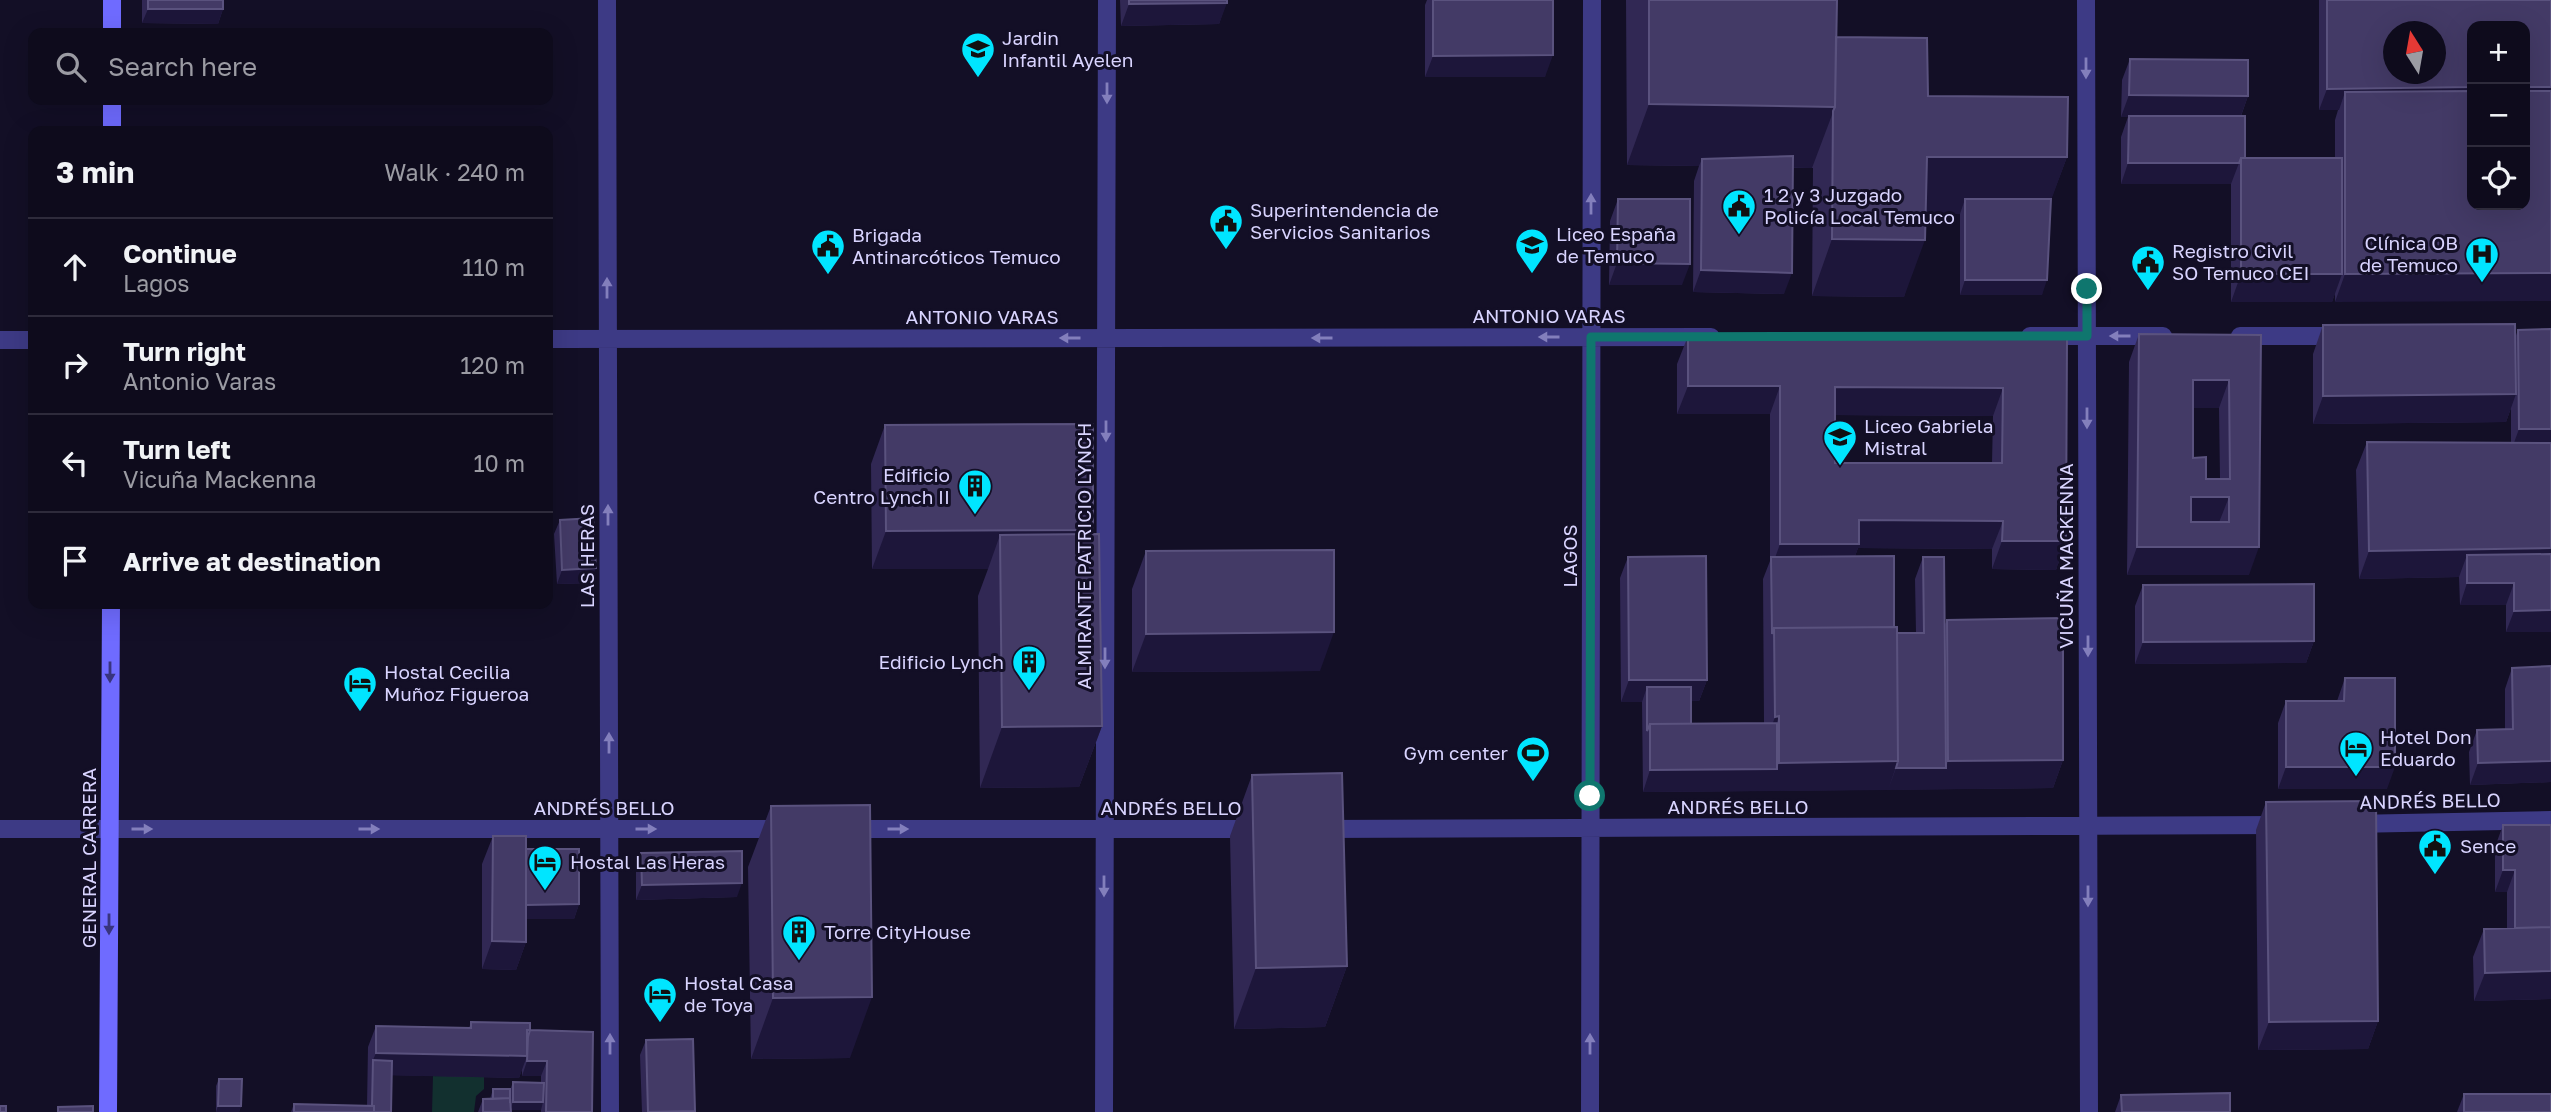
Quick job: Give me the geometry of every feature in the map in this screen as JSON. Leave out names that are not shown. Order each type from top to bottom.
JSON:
[{"type":"street","points":[[112,0],[112,28]]},
{"type":"street","name":"LAS HERAS","points":[[607,0],[610,1112]]},
{"type":"street","name":"ALMIRANTE PATRICIO LYNCH","points":[[1104,1112],[1107,0]]},
{"type":"street","name":"LAGOS","points":[[1590,1112],[1592,0]]},
{"type":"street","name":"VICUÑA MACKENNA","points":[[2086,0],[2089,1112]]},
{"type":"street","points":[[111,126],[112,105]]},
{"type":"street","points":[[2007,336],[2188,336]]},
{"type":"street","points":[[2228,336],[2362,336]]},
{"type":"street","name":"ANTONIO VARAS","points":[[553,339],[1730,337]]},
{"type":"street","points":[[0,340],[28,340]]},
{"type":"street","name":"GENERAL CARRERA","points":[[108,1112],[111,609]]},
{"type":"street","name":"ANDRÉS BELLO","points":[[2330,824],[2551,820]]},
{"type":"street","name":"ANDRÉS BELLO","points":[[1297,829],[2088,828],[2302,824]]},
{"type":"street","name":"ANDRÉS BELLO","points":[[0,829],[800,829]]},
{"type":"street","name":"ANDRÉS BELLO","points":[[828,829],[1269,829]]},
{"type":"green space","points":[[433,1076],[484,1077],[484,1089],[476,1096],[474,1112],[432,1112]]},
{"type":"building","points":[[148,0],[223,0],[223,9],[148,9]]},
{"type":"building","points":[[1129,0],[1227,0],[1227,3],[1129,4]]},
{"type":"building","points":[[1433,0],[1553,0],[1553,55],[1433,56]]},
{"type":"building","points":[[1649,0],[1837,0],[1835,107],[1649,104]]},
{"type":"building","points":[[2327,0],[2551,0],[2551,87],[2530,87],[2530,21],[2467,21],[2467,87],[2327,89]]},
{"type":"building","points":[[1836,37],[1927,38],[1928,96],[2068,97],[2067,157],[1927,157],[1925,240],[1832,239]]},
{"type":"building","points":[[2130,59],[2248,60],[2248,96],[2129,95]]},
{"type":"building","points":[[2467,91],[2467,210],[2530,210],[2530,91],[2551,91],[2551,273],[2345,274],[2345,92]]},
{"type":"building","points":[[2129,116],[2245,116],[2245,158],[2241,158],[2239,163],[2128,163]]},
{"type":"building","name":"1 2 y 3 Juzgado Policía Local Temuco","points":[[1793,156],[1792,273],[1701,270],[1702,159]]},
{"type":"building","points":[[2241,158],[2342,158],[2342,274],[2241,274]]},
{"type":"building","points":[[1618,199],[1690,199],[1690,264],[1617,263]]},
{"type":"building","points":[[1965,199],[2051,199],[2047,280],[1965,280]]},
{"type":"building","points":[[2515,324],[2516,394],[2323,396],[2323,325]]},
{"type":"building","points":[[2551,329],[2551,429],[2519,429],[2518,330]]},
{"type":"building","points":[[2139,334],[2261,335],[2259,547],[2137,547]],"holes":[[[2193,380],[2229,380],[2230,479],[2206,479],[2206,457],[2193,458]],[[2191,497],[2229,497],[2229,522],[2191,522]]]},
{"type":"building","points":[[1688,336],[2067,336],[2066,541],[2002,541],[2003,521],[1859,520],[1859,544],[1780,544],[1780,386],[1688,386]],"holes":[[[1835,387],[2003,388],[2002,463],[1835,463]]]},
{"type":"building","points":[[1093,424],[1093,530],[886,531],[885,425]]},
{"type":"building","points":[[2367,442],[2551,443],[2551,548],[2369,551]]},
{"type":"building","points":[[593,518],[596,568],[562,570],[560,520]]},
{"type":"building","points":[[1099,534],[1102,726],[1002,727],[1000,535]]},
{"type":"building","points":[[1334,550],[1334,632],[1146,634],[1146,551]]},
{"type":"building","points":[[2551,554],[2551,610],[2514,611],[2514,583],[2467,583],[2467,555]]},
{"type":"building","points":[[1706,556],[1707,680],[1629,680],[1628,557]]},
{"type":"building","points":[[1894,556],[1894,627],[1774,628],[1772,634],[1771,557]]},
{"type":"building","points":[[1923,557],[1944,557],[1946,768],[1896,768],[1897,633],[1924,633]]},
{"type":"building","points":[[2314,584],[2314,641],[2143,642],[2143,585]]},
{"type":"building","points":[[2063,618],[2063,760],[1948,761],[1947,620]]},
{"type":"building","points":[[1897,627],[1898,761],[1779,763],[1779,716],[1775,717],[1774,628]]},
{"type":"building","points":[[2551,666],[2551,761],[2478,763],[2477,730],[2513,729],[2512,668]]},
{"type":"building","points":[[2345,678],[2395,678],[2395,767],[2286,767],[2286,701],[2344,701]]},
{"type":"building","points":[[1647,687],[1691,687],[1691,724],[1650,724],[1647,731]]},
{"type":"building","points":[[1777,723],[1777,769],[1650,770],[1650,724]]},
{"type":"building","points":[[1342,773],[1347,966],[1256,968],[1252,775]]},
{"type":"building","points":[[2376,801],[2378,1021],[2269,1022],[2266,802]]},
{"type":"building","points":[[870,805],[872,997],[773,998],[771,806]]},
{"type":"building","points":[[2503,825],[2551,825],[2551,927],[2515,928],[2515,870],[2503,870]]},
{"type":"building","points":[[493,836],[526,836],[526,942],[492,941]]},
{"type":"building","name":"Hostal Las Heras","points":[[526,849],[579,849],[579,904],[526,905]]},
{"type":"building","points":[[742,851],[742,883],[642,885],[641,853]]},
{"type":"building","points":[[2551,927],[2551,971],[2485,973],[2484,929]]},
{"type":"building","points":[[471,1022],[530,1023],[530,1030],[527,1030],[527,1056],[376,1053],[376,1026],[471,1028]]},
{"type":"building","points":[[530,1030],[593,1032],[592,1112],[546,1112],[547,1061],[527,1061]]},
{"type":"building","points":[[693,1039],[695,1111],[648,1112],[646,1040]]},
{"type":"building","points":[[373,1060],[392,1061],[391,1112],[374,1112]]},
{"type":"building","points":[[219,1079],[242,1079],[241,1106],[218,1106]]},
{"type":"building","points":[[513,1082],[544,1083],[543,1102],[513,1102]]},
{"type":"building","points":[[493,1089],[510,1089],[510,1098],[493,1099]]},
{"type":"building","points":[[2230,1093],[2230,1112],[2122,1112],[2121,1095]]},
{"type":"building","points":[[2464,1094],[2551,1094],[2551,1112],[2464,1112]]},
{"type":"building","points":[[510,1098],[511,1112],[483,1112],[483,1099]]},
{"type":"building","points":[[294,1104],[374,1106],[374,1112],[294,1112]]},
{"type":"building","points":[[0,1106],[6,1106],[6,1112],[0,1112]]},
{"type":"building","points":[[93,1106],[93,1112],[58,1112],[58,1107]]},
{"type":"place","name":"Jardin Infantil Ayelen","points":[[978,79]]},
{"type":"place","name":"1 2 y 3 Juzgado Policía Local Temuco","points":[[1739,236]]},
{"type":"place","name":"Superintendencia de Servicios Sanitarios","points":[[1226,251]]},
{"type":"place","name":"Liceo España de Temuco","points":[[1532,275]]},
{"type":"place","name":"Brigada Antinarcóticos Temuco","points":[[828,276]]},
{"type":"place","name":"Clínica OB de Temuco","points":[[2482,284]]},
{"type":"place","name":"Registro Civil SO Temuco CEI","points":[[2148,292]]},
{"type":"place","name":"Liceo Gabriela Mistral","points":[[1840,467]]},
{"type":"place","name":"Edificio Centro Lynch II","points":[[975,516]]},
{"type":"place","name":"Edificio Lynch","points":[[1029,692]]},
{"type":"place","name":"Hostal Cecilia Muñoz Figueroa","points":[[360,713]]},
{"type":"place","name":"Hotel Don Eduardo","points":[[2356,778]]},
{"type":"place","name":"Gym center","points":[[1533,783]]},
{"type":"place","name":"Sence","points":[[2435,876]]},
{"type":"place","name":"Hostal Las Heras","points":[[545,892]]},
{"type":"place","name":"Torre CityHouse","points":[[799,962]]},
{"type":"place","name":"Hostal Casa de Toya","points":[[660,1024]]},
{"type":"route","points":[[1590,796],[1591,337],[2087,336],[2087,289]]}]
